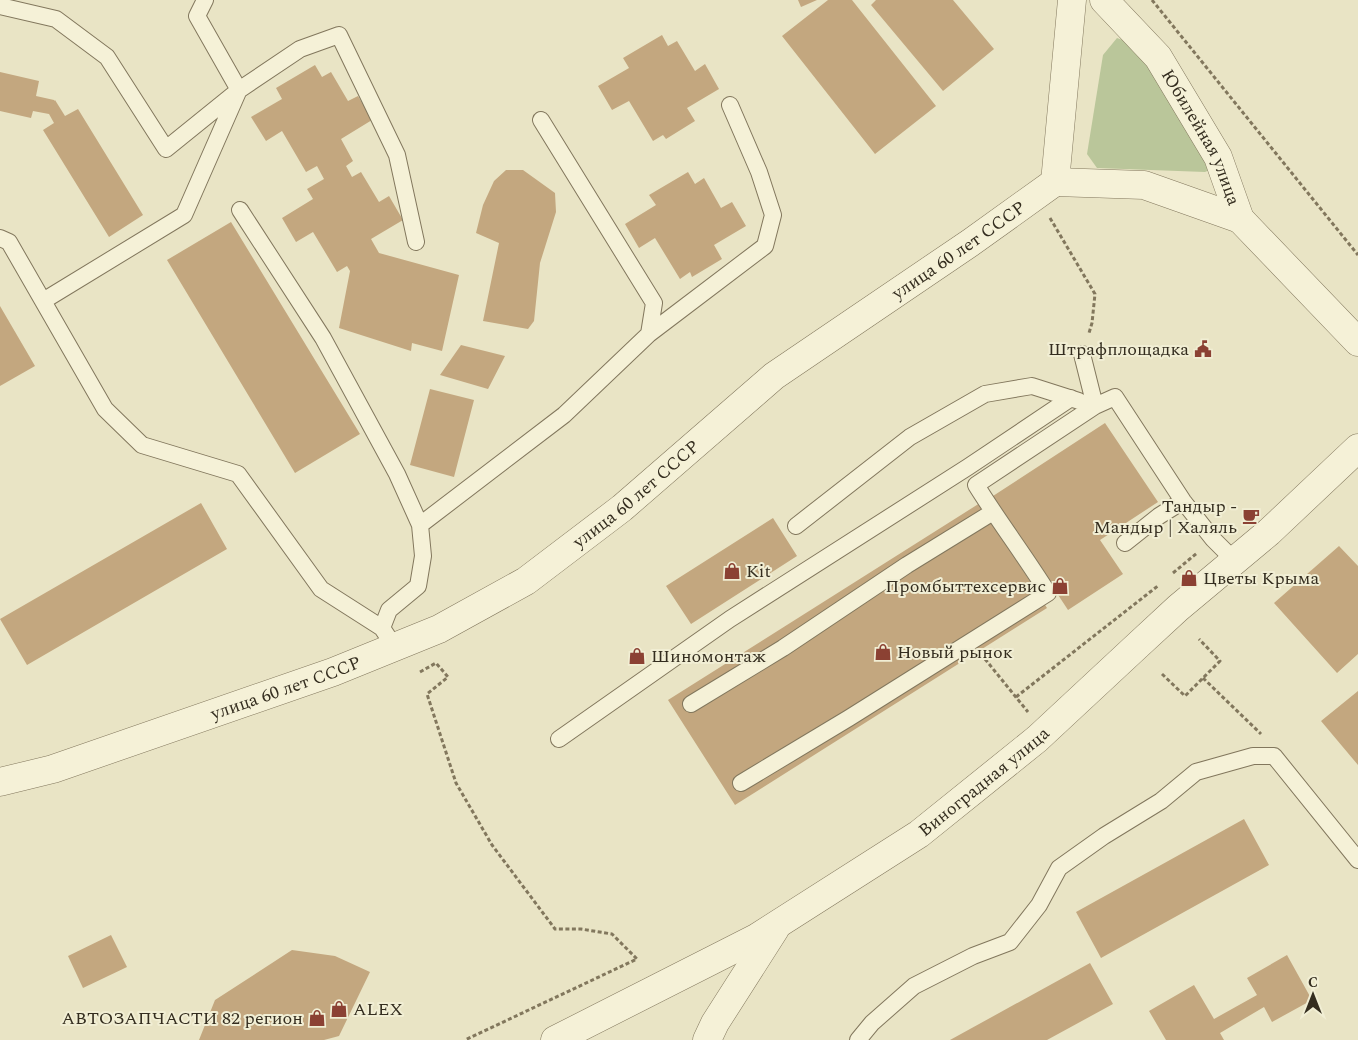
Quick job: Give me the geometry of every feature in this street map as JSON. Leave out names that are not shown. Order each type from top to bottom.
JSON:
[{"type":"street","points":[[1072,0],[1046,189],[1144,185],[1240,219]]},
{"type":"street","name":"Юбилейная улица","points":[[1104,0],[1158,57],[1218,157],[1240,219],[1358,342]]},
{"type":"street","name":"улица 60 лет СССР","points":[[0,782],[53,769],[334,672],[388,638],[439,629],[526,581],[622,508],[774,376],[1046,189]]},
{"type":"street","name":"Виноградная улица","points":[[555,1040],[756,938],[919,834],[1037,739],[1138,645],[1234,560],[1269,532],[1358,448]]},
{"type":"street","points":[[707,1040],[778,924]]},
{"type":"lane","points":[[205,0],[197,16],[239,90]]},
{"type":"lane","points":[[0,6],[56,19],[107,57],[166,149],[239,90],[300,50],[339,34],[397,155],[416,242]]},
{"type":"lane","points":[[43,301],[184,215],[239,90]]},
{"type":"lane","points":[[420,525],[564,415],[649,334],[764,246],[773,215],[759,172],[730,105]]},
{"type":"lane","points":[[541,120],[654,303],[649,334]]},
{"type":"lane","points":[[240,210],[323,338],[397,474],[420,525],[424,556],[418,586],[389,610],[388,638]]},
{"type":"lane","points":[[0,238],[9,242],[105,409],[142,445],[238,474],[321,589],[388,638]]},
{"type":"lane","points":[[1082,354],[1095,406]]},
{"type":"lane","points":[[796,526],[910,436],[985,394],[1032,386],[1095,406]]},
{"type":"lane","points":[[741,782],[849,718],[1048,593],[976,485],[1095,406],[1115,397],[1183,501],[1213,539],[1234,560]]},
{"type":"lane","points":[[559,739],[730,619],[968,467],[1071,398]]},
{"type":"lane","points":[[1125,543],[1183,501]]},
{"type":"lane","points":[[691,704],[783,648],[908,565],[993,512]]},
{"type":"lane","points":[[858,1040],[872,1023],[914,986],[973,956],[1010,942],[1039,905],[1060,868],[1104,836],[1161,801],[1196,772],[1253,756],[1274,756],[1358,860]]},
{"type":"path","points":[[1152,0],[1358,255]]},
{"type":"path","points":[[1046,189],[1056,228],[1095,294],[1092,323],[1082,354]]},
{"type":"path","points":[[1168,578],[1213,539]]},
{"type":"path","points":[[1016,698],[1160,584]]},
{"type":"path","points":[[1162,674],[1185,696],[1220,661],[1199,639]]},
{"type":"path","points":[[420,672],[436,663],[448,677],[427,694],[456,782],[492,845],[555,929],[581,929],[612,934],[637,959],[465,1040]]},
{"type":"path","points":[[991,668],[1045,731]]},
{"type":"path","points":[[1203,678],[1260,732],[1274,756]]},
{"type":"green space","points":[[1117,38],[1134,44],[1214,168],[1205,172],[1097,168],[1087,154],[1103,55]]},
{"type":"building","points":[[798,0],[817,0],[801,7]]},
{"type":"building","points":[[828,0],[852,0],[936,106],[875,154],[782,36]]},
{"type":"building","points":[[876,0],[953,0],[994,49],[943,91],[871,5]]},
{"type":"building","points":[[662,35],[668,46],[677,41],[695,71],[705,64],[719,89],[687,108],[695,121],[666,139],[663,135],[653,141],[629,101],[612,110],[598,86],[629,68],[623,58]]},
{"type":"building","points":[[315,65],[322,77],[331,72],[348,101],[358,96],[372,120],[341,139],[353,161],[346,166],[352,177],[361,172],[379,202],[389,196],[403,220],[371,239],[379,253],[459,275],[442,351],[412,343],[411,351],[339,328],[350,271],[347,266],[337,272],[313,232],[296,242],[282,218],[313,199],[307,189],[324,179],[317,166],[306,172],[282,131],[266,141],[251,117],[282,99],[276,88]]},
{"type":"building","points":[[0,72],[39,81],[36,96],[55,100],[65,116],[78,109],[143,215],[109,237],[43,130],[54,123],[49,114],[33,111],[31,118],[0,111]]},
{"type":"building","points":[[506,170],[523,170],[555,193],[556,212],[540,263],[534,321],[528,329],[483,321],[499,243],[476,233],[483,205],[494,181]]},
{"type":"building","points":[[688,172],[695,184],[704,178],[721,208],[732,202],[746,226],[714,245],[722,259],[692,277],[690,272],[680,279],[655,238],[639,248],[625,224],[656,205],[649,195]]},
{"type":"building","points":[[231,222],[360,434],[295,473],[167,260]]},
{"type":"building","points":[[0,306],[35,366],[0,386]]},
{"type":"building","points":[[461,345],[505,356],[488,389],[440,375]]},
{"type":"building","points":[[430,389],[474,400],[454,477],[410,465]]},
{"type":"building","points":[[1105,423],[1158,502],[1100,540],[1123,574],[1068,610],[993,496]]},
{"type":"building","points":[[201,503],[227,549],[27,665],[0,619]]},
{"type":"building","points":[[980,503],[1047,608],[735,805],[668,700]]},
{"type":"building","name":"Kit","points":[[773,518],[797,556],[691,624],[666,586]]},
{"type":"building","points":[[1339,546],[1358,566],[1358,654],[1337,673],[1274,603]]},
{"type":"building","points":[[1358,691],[1358,765],[1321,721]]},
{"type":"building","points":[[1244,819],[1269,865],[1101,958],[1076,912]]},
{"type":"building","points":[[111,935],[127,967],[83,988],[68,956]]},
{"type":"building","points":[[292,950],[335,956],[370,972],[339,1036],[324,1040],[199,1040],[215,1000]]},
{"type":"building","points":[[1287,955],[1312,1000],[1272,1022],[1264,1007],[1220,1033],[1224,1040],[1166,1040],[1149,1011],[1194,985],[1214,1019],[1257,995],[1247,978]]},
{"type":"building","points":[[1090,963],[1113,1004],[1047,1040],[950,1040]]},
{"type":"place","name":"Штрафплощадка","points":[[1203,349]]},
{"type":"place","name":"Тандыр - Мандыр | Халяль","points":[[1251,516]]},
{"type":"place","name":"Kit","points":[[732,571]]},
{"type":"place","name":"Цветы Крыма","points":[[1189,578]]},
{"type":"place","name":"Промбыттехсервис","points":[[1060,586]]},
{"type":"place","name":"Новый рынок","points":[[883,652]]},
{"type":"place","name":"Шиномонтаж","points":[[637,656]]},
{"type":"place","name":"ALEX","points":[[339,1009]]},
{"type":"place","name":"АВТОЗАПЧАСТИ 82 регион","points":[[317,1018]]}]
